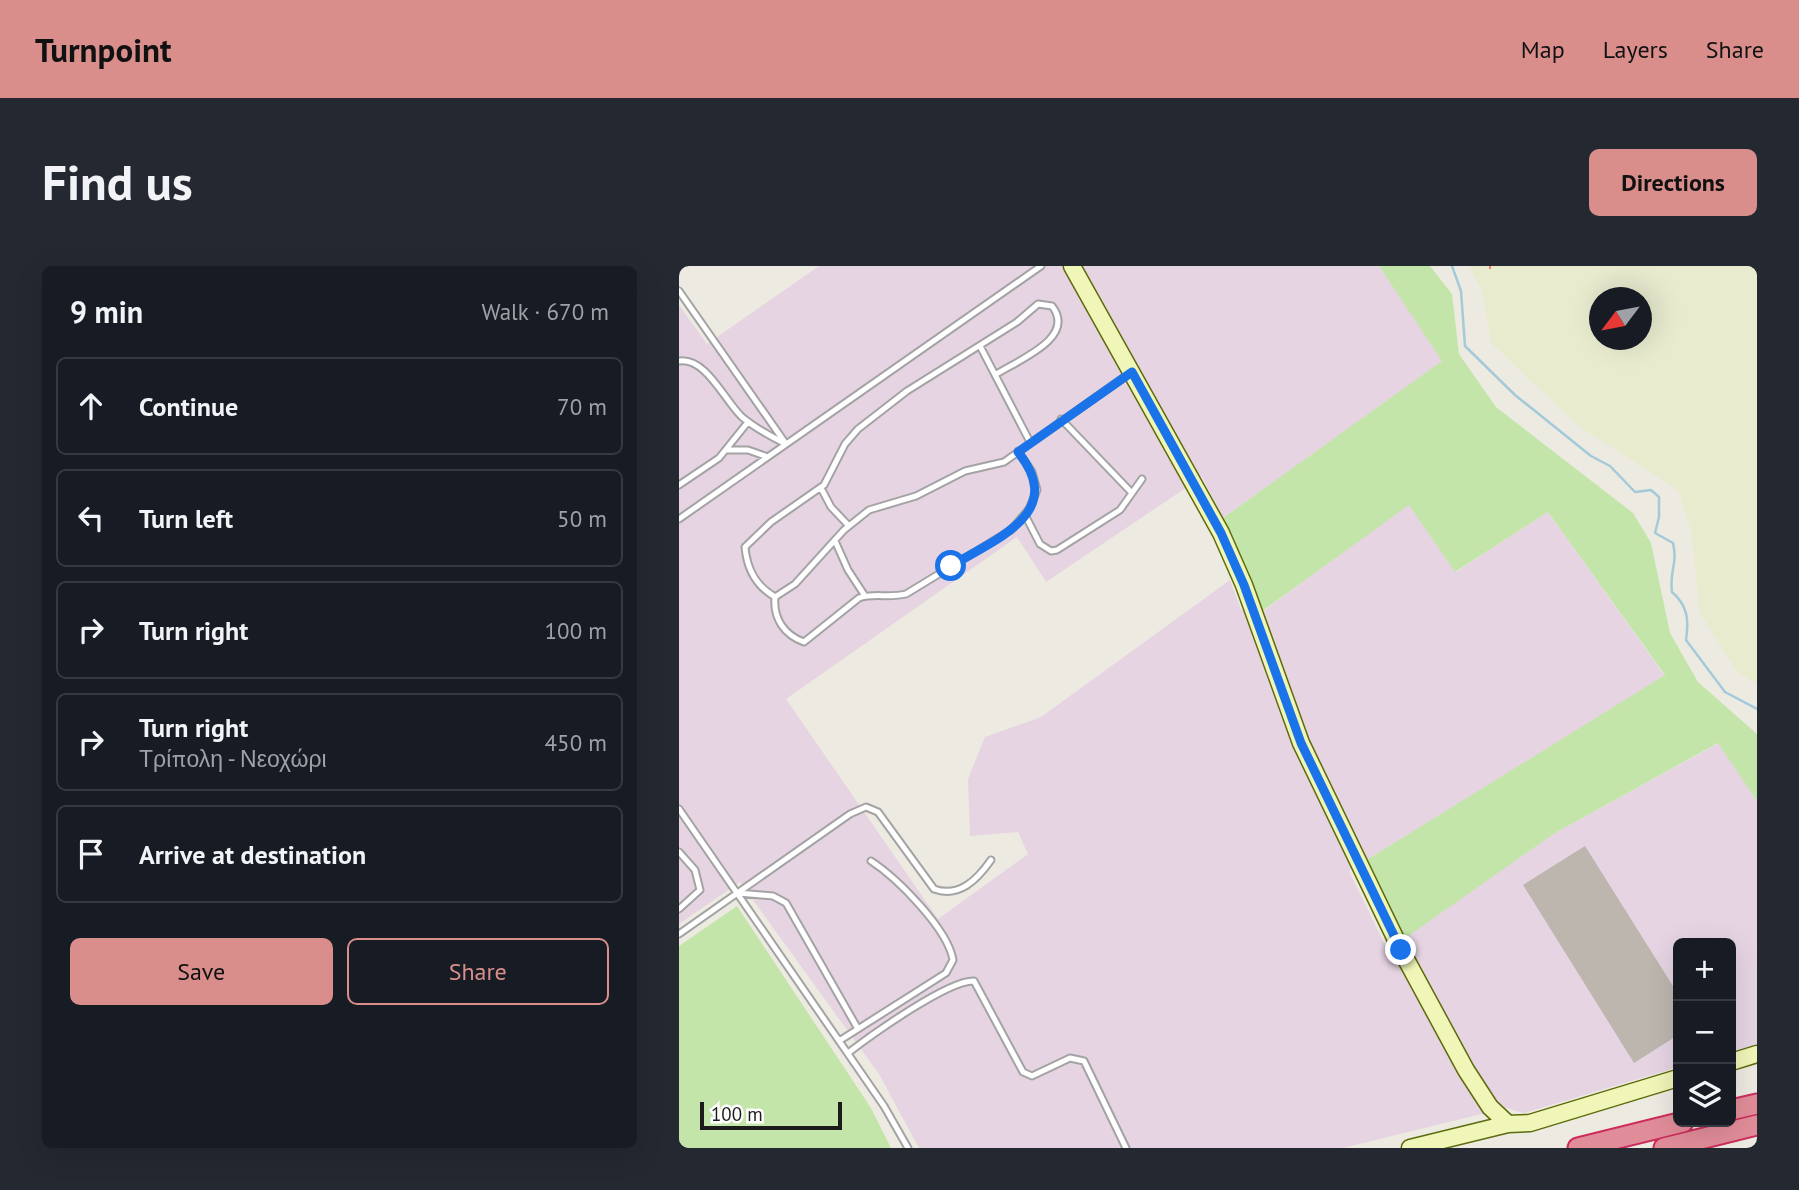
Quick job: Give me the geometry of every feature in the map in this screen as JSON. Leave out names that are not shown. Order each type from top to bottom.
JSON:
[{"type":"highway","points":[[1736,1109],[1757,1104]]},
{"type":"highway","points":[[1578,1148],[1673,1124]]},
{"type":"highway","points":[[1664,1148],[1757,1125]]},
{"type":"main road","points":[[1072,266],[1221,533],[1244,585],[1297,734],[1401,950],[1466,1070],[1490,1107],[1508,1124]]},
{"type":"main road","points":[[1736,1060],[1757,1054]]},
{"type":"main road","points":[[1410,1148],[1508,1124],[1530,1123],[1673,1080]]},
{"type":"lane","points":[[679,519],[1041,266]]},
{"type":"lane","points":[[679,291],[786,444]]},
{"type":"lane","points":[[995,375],[1054,338],[1061,324],[1059,315],[1052,306],[1038,304],[980,346],[907,391],[858,429],[845,444],[821,488],[771,522],[745,547],[752,575],[775,597],[775,609],[781,626],[791,636],[804,642],[842,609],[865,596],[889,598],[906,594],[1011,530],[1025,515],[1037,490],[1032,472],[1018,452]]},
{"type":"lane","points":[[980,346],[1030,442]]},
{"type":"lane","points":[[679,361],[688,360],[701,368],[748,422],[786,444]]},
{"type":"lane","points":[[775,597],[795,584],[849,526],[869,510],[916,496],[965,471],[989,468],[1018,452],[1061,419],[1132,372]]},
{"type":"lane","points":[[1061,419],[1131,492]]},
{"type":"lane","points":[[679,485],[709,467],[727,450],[748,422]]},
{"type":"lane","points":[[727,450],[748,450],[769,457]]},
{"type":"lane","points":[[1025,515],[1040,544],[1051,551],[1058,550],[1121,510],[1142,479]]},
{"type":"lane","points":[[821,488],[831,507],[849,526]]},
{"type":"lane","points":[[835,541],[865,596]]},
{"type":"lane","points":[[679,934],[850,814],[866,807],[878,812],[934,889],[948,894],[961,890],[982,873],[991,860]]},
{"type":"lane","points":[[679,809],[848,1053],[908,1148]]},
{"type":"lane","points":[[679,852],[695,870],[701,891],[679,909]]},
{"type":"lane","points":[[839,1041],[946,973],[954,960],[946,941],[923,912],[889,873],[871,861]]},
{"type":"lane","points":[[738,893],[773,896],[786,903],[858,1029]]},
{"type":"lane","points":[[848,1053],[881,1028],[946,992],[974,981],[1023,1072],[1032,1076],[1070,1058],[1084,1061],[1126,1148]]},
{"type":"shaded area","points":[[819,266],[1379,266],[1443,361],[1223,518],[1202,477],[1046,582],[1017,537],[786,699],[938,919],[1028,854],[1018,832],[970,836],[968,779],[985,737],[1041,717],[1230,580],[1241,610],[1262,612],[1409,504],[1456,572],[1548,512],[1665,676],[1349,871],[1387,949],[1555,833],[1719,743],[1757,801],[1757,1045],[1736,1051],[1736,938],[1673,938],[1673,1068],[1524,1113],[1506,1108],[1343,1148],[919,1148],[879,1074],[740,882],[679,924],[679,305],[707,344]]},
{"type":"green space","points":[[1379,266],[1430,266],[1452,294],[1459,354],[1496,407],[1633,513],[1651,543],[1670,633],[1698,682],[1757,734],[1757,801],[1718,743],[1555,833],[1404,939],[1365,861],[1665,675],[1548,512],[1455,572],[1409,505],[1261,612],[1223,518],[1442,361]]},
{"type":"green space","points":[[1469,266],[1757,266],[1757,683],[1737,672],[1699,611],[1692,534],[1678,490],[1580,427],[1491,343],[1482,291]]},
{"type":"green space","points":[[737,906],[871,1108],[891,1148],[679,1148],[679,946]]},
{"type":"building","points":[[1585,846],[1673,986],[1673,1038],[1634,1063],[1523,885]]},
{"type":"waterway","points":[[1452,266],[1461,291],[1465,346],[1515,395],[1591,456],[1610,466],[1635,492],[1651,490],[1659,497],[1659,517],[1655,533],[1673,543],[1675,557],[1672,592],[1686,614],[1686,640],[1725,692],[1757,709]]},
{"type":"route","points":[[951,566],[1011,530],[1034,502],[1036,482],[1018,452],[1061,419],[1132,372],[1233,558],[1280,692],[1301,743],[1401,950]]}]
